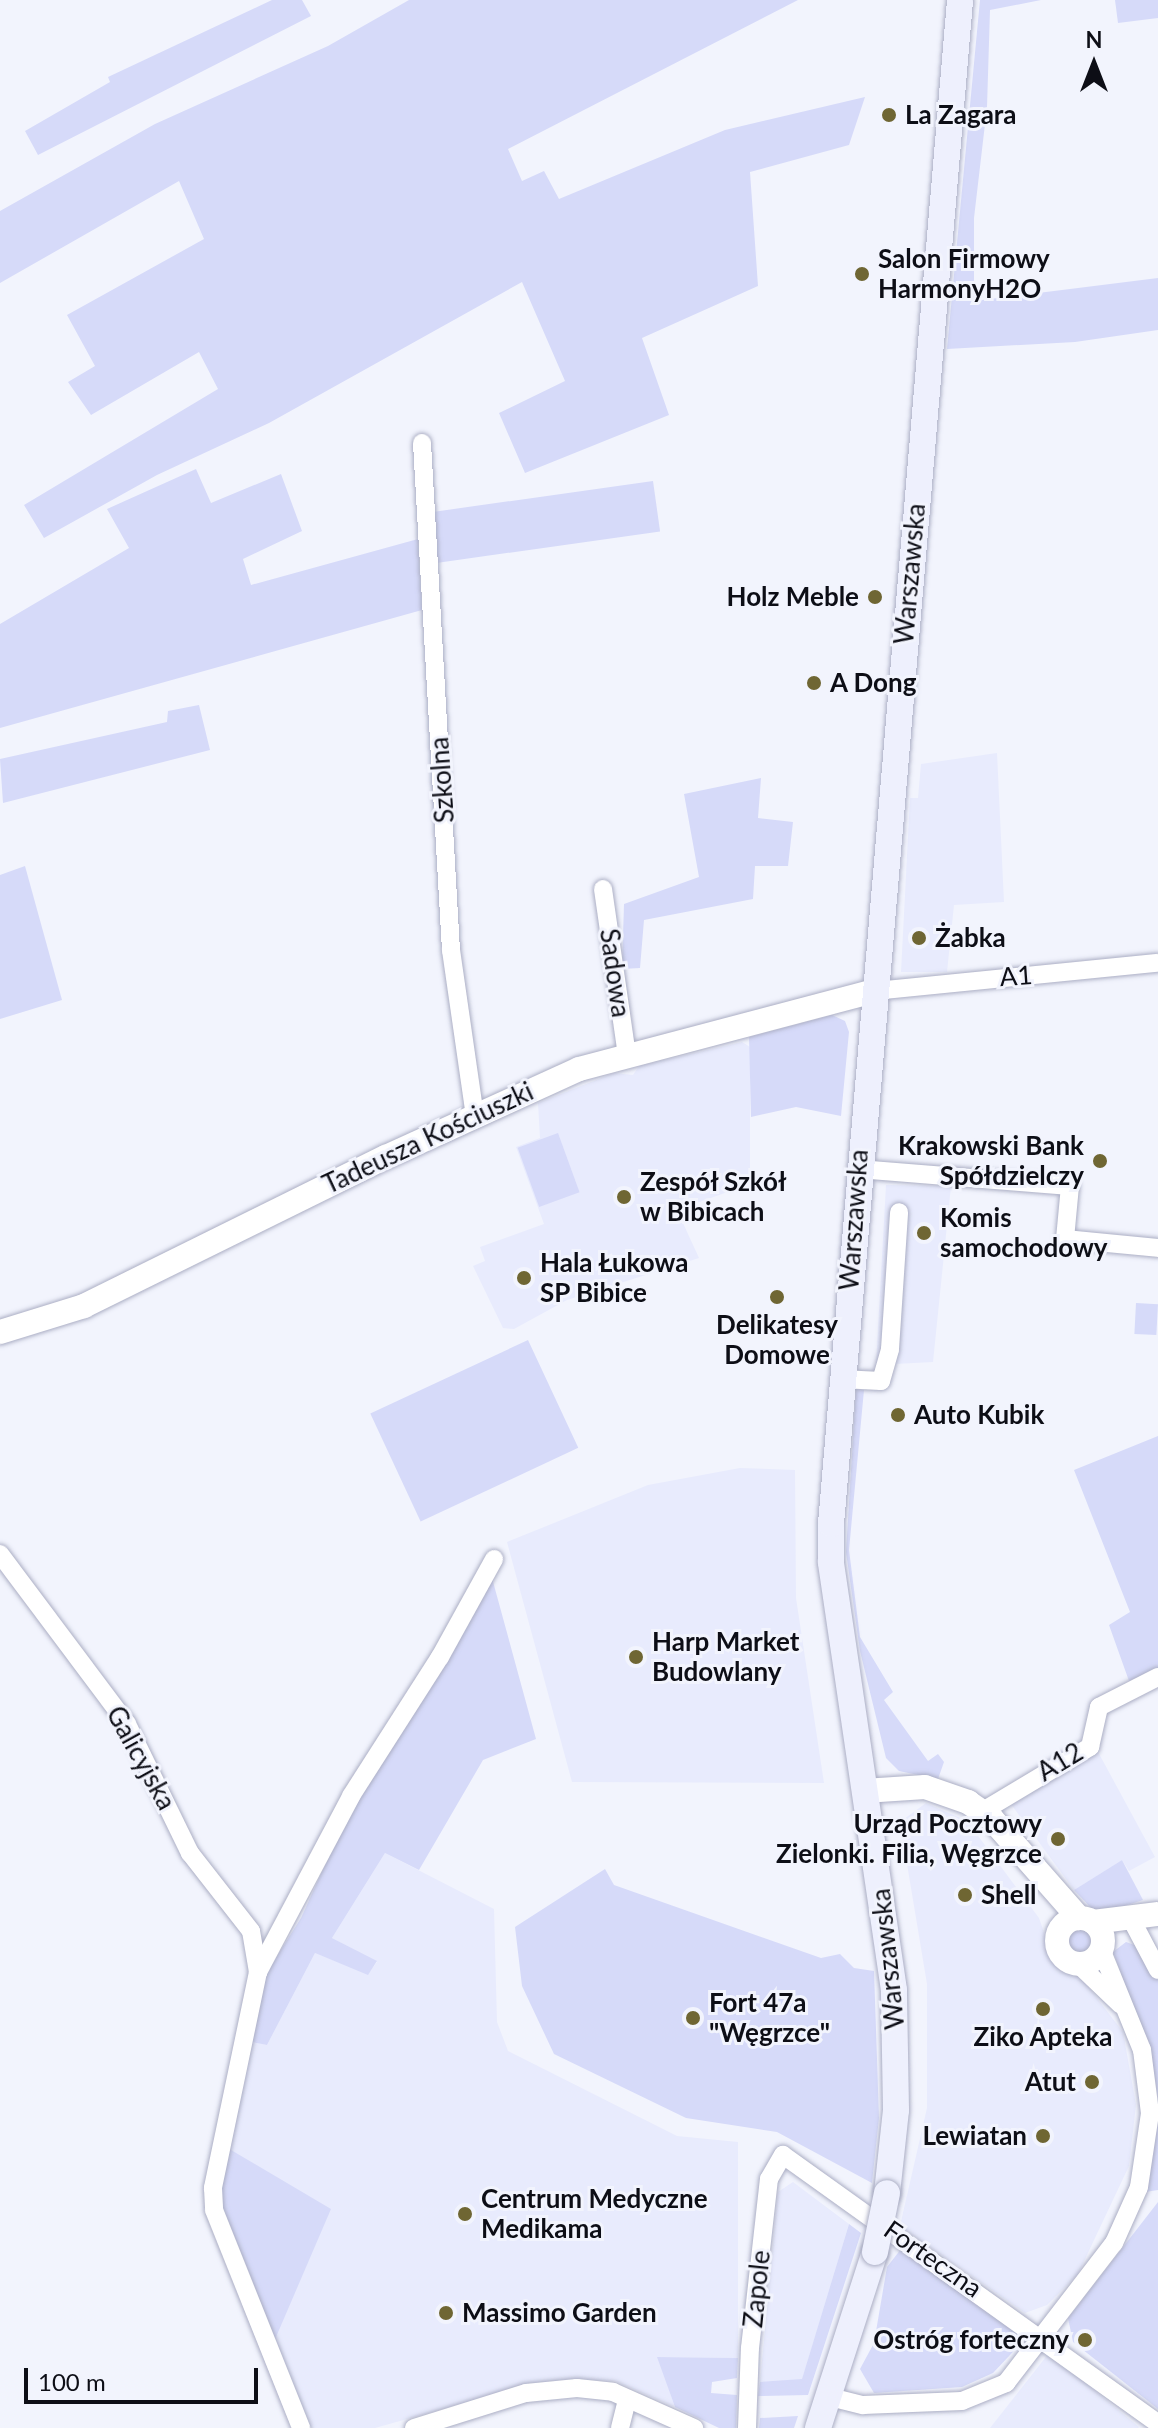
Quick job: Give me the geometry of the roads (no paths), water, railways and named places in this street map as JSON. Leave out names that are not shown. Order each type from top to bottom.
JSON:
[{"type":"main road","name":"Warszawska","points":[[818,2428],[875,2252],[887,2193],[896,2110],[896,2017],[831,1562],[841,1379],[858,1169],[960,0]]},
{"type":"street","name":"Szkolna","points":[[422,443],[451,950],[475,1116]]},
{"type":"street","name":"Sadowa","points":[[603,889],[627,1056]]},
{"type":"street","name":"A1","points":[[875,991],[1158,963]]},
{"type":"street","name":"Tadeusza Kościuszki","points":[[0,1332],[84,1306],[475,1116],[579,1069],[875,991]]},
{"type":"street","points":[[858,1169],[1070,1186],[1065,1239],[1158,1248]]},
{"type":"street","points":[[841,1379],[881,1381],[890,1349],[899,1212]]},
{"type":"street","name":"Galicyjska","points":[[0,1554],[127,1724],[190,1853],[251,1931],[258,1972]]},
{"type":"street","name":"Galicyjska","points":[[301,2428],[214,2210],[213,2188],[258,1972],[351,1796],[440,1657],[494,1559]]},
{"type":"street","name":"A12","points":[[983,1811],[1090,1747],[1099,1707],[1158,1677]]},
{"type":"street","points":[[830,2397],[863,2405],[962,2401],[1006,2383],[1044,2338],[1114,2243],[1144,2167],[1149,2096],[1142,2050],[1087,1933],[983,1811],[925,1787],[864,1791]]},
{"type":"street","points":[[1125,2010],[1058,1949],[1087,1933],[1158,1914]]},
{"type":"street","points":[[1131,1922],[1158,1970]]},
{"type":"street","points":[[1078,1964],[1092,1960],[1087,1933]]},
{"type":"street","name":"Forteczna","points":[[783,2155],[1044,2338],[1158,2423]]},
{"type":"street","name":"Zapole","points":[[747,2428],[750,2348],[769,2179],[783,2155]]},
{"type":"street","points":[[414,2428],[526,2393],[577,2388],[613,2392],[694,2428]]},
{"type":"street","points":[[620,2428],[627,2399]]},
{"type":"place","name":"La Zagara","points":[[889,115]]},
{"type":"place","name":"Salon Firmowy HarmonyH2O","points":[[862,274]]},
{"type":"place","name":"Holz Meble","points":[[875,597]]},
{"type":"place","name":"A Dong","points":[[814,683]]},
{"type":"place","name":"Żabka","points":[[919,938]]},
{"type":"place","name":"Krakowski Bank Spółdzielczy","points":[[1100,1161]]},
{"type":"place","name":"Zespół Szkół w Bibicach","points":[[624,1197]]},
{"type":"place","name":"Komis samochodowy","points":[[924,1233]]},
{"type":"place","name":"Hala Łukowa SP Bibice","points":[[524,1278]]},
{"type":"place","name":"Delikatesy Domowe","points":[[777,1297]]},
{"type":"place","name":"Auto Kubik","points":[[898,1415]]},
{"type":"place","name":"Harp Market Budowlany","points":[[636,1657]]},
{"type":"place","name":"Urząd Pocztowy Zielonki. Filia, Węgrzce","points":[[1058,1839]]},
{"type":"place","name":"Shell","points":[[965,1895]]},
{"type":"place","name":"Ziko Apteka","points":[[1043,2009]]},
{"type":"place","name":"Fort 47a \"Węgrzce\"","points":[[693,2018]]},
{"type":"place","name":"Atut","points":[[1092,2082]]},
{"type":"place","name":"Lewiatan","points":[[1043,2136]]},
{"type":"place","name":"Centrum Medyczne Medikama","points":[[465,2214]]},
{"type":"place","name":"Massimo Garden","points":[[446,2313]]},
{"type":"place","name":"Ostróg forteczny","points":[[1085,2340]]}]
